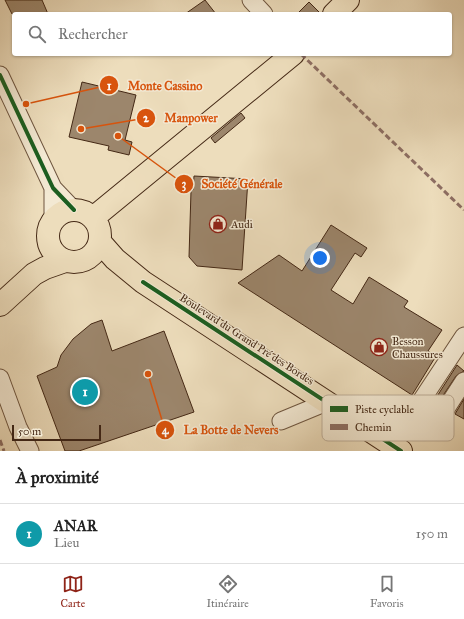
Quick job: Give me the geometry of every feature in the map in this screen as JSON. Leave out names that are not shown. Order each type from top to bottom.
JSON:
[{"type":"main road","points":[[336,12],[348,0]]},
{"type":"main road","points":[[83,214],[98,225],[100,234],[94,251],[73,262],[65,261],[58,257],[50,245],[48,236],[54,221],[59,215],[83,214],[290,56]]},
{"type":"main road","points":[[34,274],[50,245]]},
{"type":"main road","name":"Boulevard du Grand Pré des Bordes","points":[[94,251],[322,399]]},
{"type":"main road","points":[[0,305],[34,274],[45,268],[65,261]]},
{"type":"main road","name":"Boulevard du Grand Pré des Bordes","points":[[386,441],[397,448]]},
{"type":"street","points":[[251,0],[262,12]]},
{"type":"street","points":[[0,75],[53,188],[54,221]]},
{"type":"street","points":[[53,188],[83,214]]},
{"type":"street","points":[[425,395],[464,336]]},
{"type":"street","points":[[0,378],[18,427],[30,451]]},
{"type":"street","points":[[454,396],[464,381]]},
{"type":"street","points":[[281,421],[322,404]]},
{"type":"building","points":[[5,0],[42,0],[47,12],[12,12],[12,14]]},
{"type":"building","points":[[205,0],[214,12],[188,12]]},
{"type":"building","points":[[309,2],[319,12],[299,12]]},
{"type":"building","points":[[82,82],[136,95],[125,140],[132,142],[129,155],[108,150],[109,146],[69,137]]},
{"type":"building","points":[[241,113],[245,118],[215,143],[211,138]]},
{"type":"building","name":"Audi","points":[[194,176],[248,179],[242,270],[197,266],[189,257],[191,191],[193,190]]},
{"type":"building","points":[[331,225],[367,248],[361,257],[355,253],[331,290],[353,304],[369,277],[408,301],[404,307],[442,330],[428,351],[436,356],[412,395],[238,283],[279,255],[302,271]]},
{"type":"building","points":[[102,320],[112,351],[164,331],[194,412],[79,451],[65,451],[37,376],[57,367],[61,355],[73,339],[91,324]]},
{"type":"building","points":[[457,365],[464,371],[456,376],[443,395],[438,395]]},
{"type":"building","points":[[464,399],[464,419],[455,414]]},
{"type":"marked path","points":[[303,56],[464,210]]},
{"type":"marked path","points":[[0,440],[4,451]]},
{"type":"cycle path","points":[[0,75],[53,188],[74,210]]},
{"type":"cycle path","points":[[143,282],[322,399]]},
{"type":"cycle path","points":[[386,441],[401,451]]},
{"type":"place","name":"Monte Cassino","points":[[26,104]]},
{"type":"place","name":"Manpower","points":[[81,129]]},
{"type":"place","name":"Société Générale","points":[[118,136]]},
{"type":"place","name":"Audi","points":[[218,224]]},
{"type":"place","name":"Besson Chaussures","points":[[379,347]]},
{"type":"place","name":"La Botte de Nevers","points":[[148,374]]},
{"type":"place","name":"ANAR","points":[[85,392]]}]
